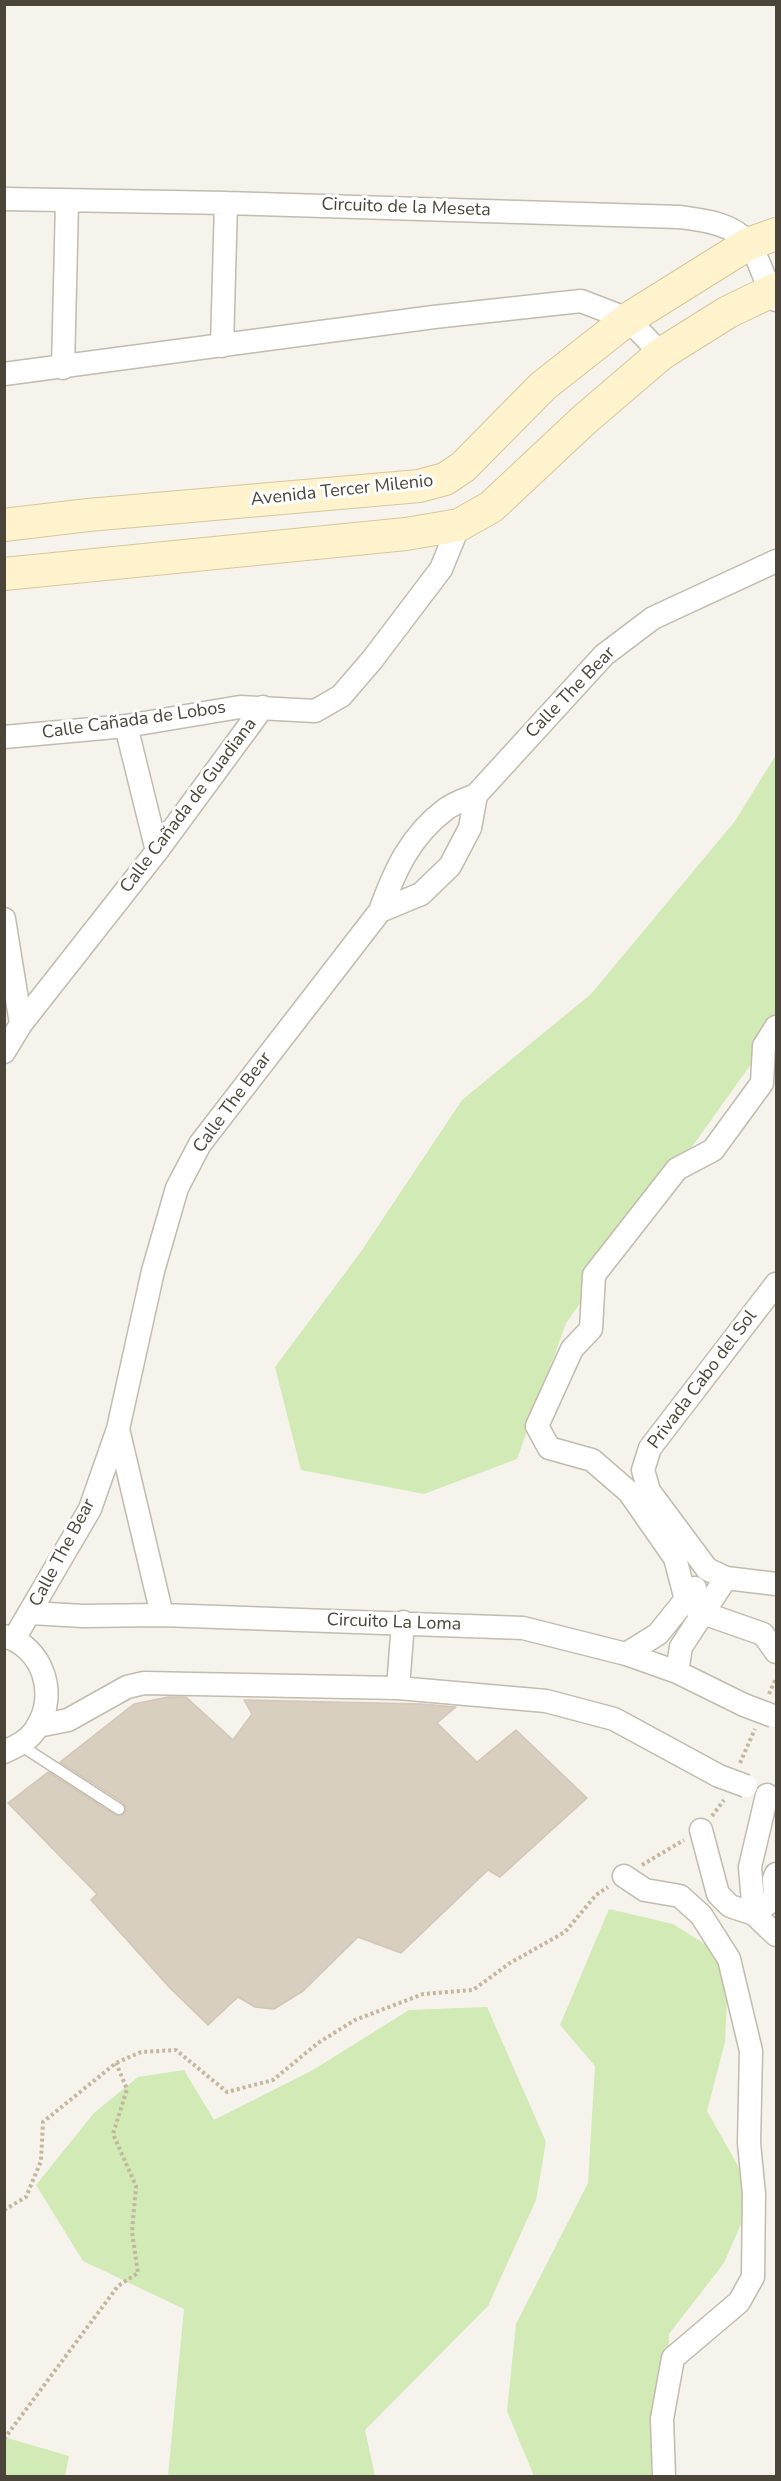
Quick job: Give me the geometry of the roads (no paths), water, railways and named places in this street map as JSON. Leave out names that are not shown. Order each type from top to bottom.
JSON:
[{"type":"street","name":"Circuito de la Meseta","points":[[4,199],[226,203],[679,217],[713,222],[731,231],[762,239]]},
{"type":"street","points":[[63,368],[67,201]]},
{"type":"street","points":[[222,346],[226,203]]},
{"type":"street","points":[[4,574],[406,534],[459,525],[491,507],[585,419],[661,354],[728,312],[774,293],[762,239]]},
{"type":"street","name":"Avenida Tercer Milenio","points":[[4,525],[88,515],[419,486],[445,479],[463,467],[543,386],[628,319],[762,239]]},
{"type":"street","points":[[4,374],[63,368],[434,317],[580,301],[628,319],[661,354]]},
{"type":"street","points":[[88,515],[89,564]]},
{"type":"street","name":"Calle Cañada de Guadiana","points":[[4,1052],[21,1024],[157,851],[264,707],[315,711],[341,696],[372,660],[441,569],[459,525]]},
{"type":"street","name":"Calle The Bear","points":[[9,1637],[31,1613],[90,1509],[118,1429],[153,1271],[177,1188],[200,1144],[380,911],[394,872],[415,839],[447,808],[476,795],[603,655],[653,618],[777,561]]},
{"type":"street","name":"Calle Cañada de Lobos","points":[[4,737],[126,726],[240,707],[264,707]]},
{"type":"street","points":[[126,726],[157,851]]},
{"type":"street","points":[[380,911],[422,894],[450,866],[470,828],[476,795]]},
{"type":"street","points":[[4,919],[21,1024]]},
{"type":"street","points":[[777,1027],[764,1046],[762,1083],[713,1150],[677,1169],[594,1275],[591,1329],[572,1350],[537,1426],[549,1448],[592,1460],[629,1492],[675,1558],[695,1607],[763,1634],[777,1652]]},
{"type":"street","name":"Privada Cabo del Sol","points":[[716,1573],[649,1491],[643,1470],[650,1448],[777,1284]]},
{"type":"street","name":"Calle The Bear","points":[[118,1429],[162,1615]]},
{"type":"street","points":[[677,1672],[681,1647],[695,1607],[716,1573],[777,1584]]},
{"type":"street","points":[[626,1654],[695,1607]]},
{"type":"street","name":"Circuito La Loma","points":[[31,1613],[403,1622],[524,1628],[626,1654],[677,1672],[763,1712]]},
{"type":"street","points":[[398,1688],[403,1622]]},
{"type":"street","points":[[9,1637],[34,1654],[45,1677],[47,1702],[38,1726],[12,1749]]},
{"type":"street","points":[[38,1726],[68,1720],[127,1687],[144,1683],[398,1688],[546,1701],[614,1719],[719,1776],[743,1776],[772,1796],[750,1867],[754,1914]]},
{"type":"street","points":[[701,1830],[718,1894],[730,1906],[754,1914],[777,1935]]},
{"type":"street","points":[[754,1914],[775,1898],[774,1879],[777,1874]]},
{"type":"street","points":[[624,1876],[645,1890],[680,1896],[701,1915],[729,1959],[750,2051],[749,2143],[754,2194],[753,2277],[739,2302],[673,2358],[662,2419],[664,2476]]},
{"type":"street","points":[[701,1915],[730,1906]]},
{"type":"lane","points":[[12,1749],[119,1809]]}]
